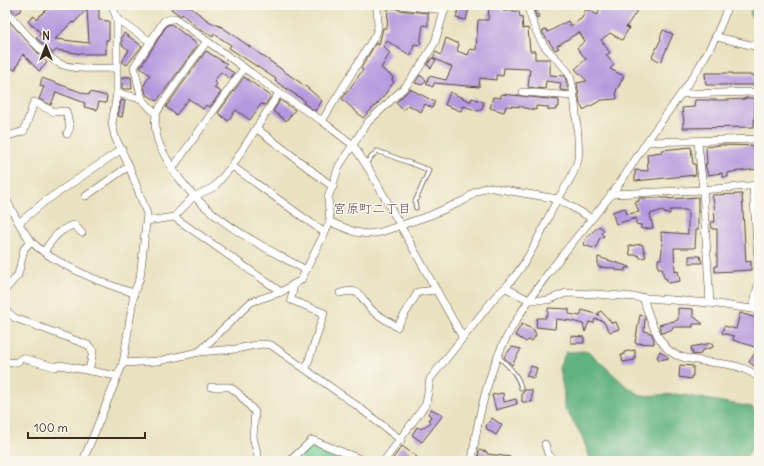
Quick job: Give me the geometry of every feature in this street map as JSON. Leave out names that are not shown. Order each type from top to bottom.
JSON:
[{"type":"street","points":[[83,461],[123,363],[134,293],[140,278],[147,221],[147,214],[122,149],[115,137],[112,124],[117,93],[117,20],[112,5]]},
{"type":"street","points":[[322,121],[376,34],[378,27],[377,5]]},
{"type":"street","points":[[199,352],[251,302],[281,292],[301,280],[330,222],[328,198],[339,166],[368,122],[406,86],[422,64],[435,42],[445,8],[400,5]]},
{"type":"street","points":[[384,461],[401,440],[426,404],[430,379],[496,296],[506,288],[537,243],[558,199],[573,173],[578,158],[570,75],[544,45],[536,33],[528,5]]},
{"type":"street","points":[[472,461],[477,430],[487,389],[509,332],[529,300],[611,194],[682,94],[717,37],[728,5]]},
{"type":"street","points":[[5,9],[21,29],[45,52],[62,65],[81,68],[116,68]]},
{"type":"street","points":[[156,114],[142,99],[134,67],[164,21],[175,18],[279,93],[322,121],[353,145],[400,224],[463,338]]},
{"type":"street","points":[[117,20],[151,42]]},
{"type":"street","points":[[717,37],[759,47]]},
{"type":"street","points":[[207,40],[156,114],[157,142],[172,169],[193,197],[241,235],[306,270]]},
{"type":"street","points":[[172,169],[244,68]]},
{"type":"street","points":[[682,94],[754,92],[759,90]]},
{"type":"street","points":[[523,92],[573,96]]},
{"type":"street","points":[[117,93],[142,99]]},
{"type":"street","points":[[147,221],[174,217],[193,197],[214,187],[232,166],[279,93]]},
{"type":"street","points":[[5,137],[24,131],[34,102],[54,112],[66,111],[70,127],[67,134]]},
{"type":"street","points":[[256,128],[333,186]]},
{"type":"street","points":[[647,142],[698,142],[759,139]]},
{"type":"street","points":[[698,142],[703,190],[710,303]]},
{"type":"street","points":[[19,223],[44,202],[122,149]]},
{"type":"street","points":[[86,196],[129,166]]},
{"type":"street","points":[[232,166],[325,234]]},
{"type":"street","points":[[611,194],[703,190],[756,185],[759,274]]},
{"type":"street","points":[[330,222],[355,232],[368,234],[381,232],[400,224],[431,215],[465,200],[475,192],[487,187],[558,199],[591,218]]},
{"type":"street","points":[[5,197],[31,241],[44,252],[93,278],[134,293]]},
{"type":"street","points":[[174,217],[281,292]]},
{"type":"street","points":[[44,252],[52,239],[69,226],[74,225],[82,233]]},
{"type":"street","points":[[5,290],[18,275],[24,249],[31,241]]},
{"type":"street","points":[[506,288],[529,300],[548,300],[566,293],[643,297],[756,309],[759,280]]},
{"type":"street","points":[[294,284],[291,300],[324,314],[306,369]]},
{"type":"street","points":[[340,293],[350,290],[360,294],[373,311],[398,327],[418,292],[436,290]]},
{"type":"street","points":[[643,297],[651,322],[663,344],[675,354],[694,360],[739,366],[754,373],[759,378]]},
{"type":"street","points":[[5,310],[15,318],[57,335],[88,345],[93,351],[89,371]]},
{"type":"street","points":[[123,363],[158,361],[199,352],[271,344],[401,440]]},
{"type":"street","points":[[5,363],[17,362],[22,358],[55,367],[60,366],[117,376]]},
{"type":"street","points":[[211,386],[230,386],[255,412],[253,437],[259,461]]},
{"type":"street","points":[[290,461],[312,440],[365,461]]},
{"type":"street","points":[[545,444],[548,454],[555,461]]},
{"type":"lane","points":[[365,164],[377,151],[430,170],[415,202],[416,208]]},
{"type":"lane","points":[[499,357],[519,379],[521,388]]},
{"type":"green space","points":[[756,5],[759,6],[759,22],[751,17],[750,11]]},
{"type":"green space","points":[[588,351],[626,386],[642,396],[676,394],[752,407],[756,415],[759,428],[753,446],[744,459],[734,461],[591,461],[581,434],[564,407],[564,393],[559,368],[566,352]]},
{"type":"green space","points":[[312,447],[323,448],[351,461],[297,461],[302,454]]},
{"type":"building","points":[[8,5],[18,5],[22,10],[16,14]]},
{"type":"building","points":[[52,5],[99,5],[99,20],[109,21],[109,40],[106,40],[106,54],[83,54],[56,50],[53,53],[36,38],[41,34],[34,25],[32,26],[28,21],[34,16],[36,19]],"holes":[[[87,9],[89,43],[55,39],[72,22],[74,23]]]},
{"type":"building","points":[[174,5],[187,5],[210,22],[222,27],[309,89],[322,101],[315,111],[303,103],[305,101],[275,81],[276,79],[229,48],[231,45],[214,34],[213,37],[199,29],[182,14],[181,16],[171,9]]},
{"type":"building","points":[[459,5],[470,5],[466,20],[456,18]]},
{"type":"building","points":[[489,5],[501,5],[501,9],[503,9],[503,11],[519,11],[520,17],[522,16],[523,29],[528,28],[530,51],[535,51],[535,59],[550,59],[550,75],[565,76],[568,91],[560,90],[561,83],[546,81],[545,89],[528,87],[530,69],[504,68],[503,76],[496,75],[496,80],[480,78],[479,87],[434,83],[433,87],[426,84],[429,76],[446,80],[452,67],[433,58],[436,52],[441,55],[446,38],[459,44],[457,51],[468,55],[470,49],[476,50],[478,20],[488,20]]},
{"type":"building","points":[[532,5],[535,5],[539,17],[537,18]]},
{"type":"building","points":[[600,5],[627,5],[637,11],[626,27],[629,28],[622,40],[610,33],[601,40],[610,53],[606,55],[614,65],[610,69],[624,76],[616,91],[617,99],[602,100],[583,110],[580,104],[577,83],[587,81],[575,69],[586,59],[577,48],[585,41],[579,32],[557,46],[559,48],[555,50],[542,32],[546,29],[548,32],[568,21],[571,26],[582,18],[586,9],[598,15]]},
{"type":"building","points":[[388,8],[428,13],[428,26],[423,25],[420,45],[414,44],[411,56],[387,41],[383,47],[390,53],[381,68],[393,77],[392,80],[394,82],[379,102],[363,118],[342,99],[363,70],[361,68],[376,43],[379,45],[383,28],[387,28]]},
{"type":"building","points":[[9,21],[47,63],[39,71],[23,54],[15,70],[5,65],[5,24]]},
{"type":"building","points":[[171,24],[197,44],[197,46],[157,101],[146,94],[144,85],[150,75],[140,68],[167,25]]},
{"type":"building","points":[[663,30],[673,34],[661,62],[652,57],[661,39]]},
{"type":"building","points":[[124,33],[142,46],[127,65],[122,62],[129,50],[122,45],[122,36]]},
{"type":"building","points":[[206,51],[227,64],[225,67],[234,73],[230,79],[221,72],[214,81],[217,84],[214,88],[221,92],[210,107],[206,105],[203,109],[189,99],[176,115],[166,107]]},
{"type":"building","points":[[432,58],[436,60],[431,68],[427,65]]},
{"type":"building","points":[[705,73],[754,75],[754,85],[706,85]]},
{"type":"building","points":[[420,75],[426,80],[422,85],[415,83]]},
{"type":"building","points":[[122,77],[131,77],[132,89],[122,89]]},
{"type":"building","points":[[244,77],[271,96],[265,105],[261,104],[250,120],[236,110],[228,121],[218,113]]},
{"type":"building","points":[[42,78],[89,95],[90,92],[107,96],[106,103],[99,102],[97,110],[84,107],[85,103],[56,92],[51,105],[39,99],[44,87],[40,86]]},
{"type":"building","points":[[410,89],[435,102],[432,108],[425,104],[421,112],[408,105],[403,110],[396,103]]},
{"type":"building","points":[[450,92],[469,101],[471,101],[472,98],[484,102],[482,109],[479,111],[463,106],[461,111],[445,105]]},
{"type":"building","points":[[501,94],[559,100],[559,107],[556,107],[556,110],[548,110],[548,107],[536,106],[536,110],[524,107],[506,106],[504,112],[490,108],[493,97],[501,98]]},
{"type":"building","points":[[755,98],[754,127],[683,128],[684,122],[682,108],[694,107],[695,100],[727,100]]},
{"type":"building","points":[[121,100],[125,101],[122,117],[118,116]]},
{"type":"building","points":[[280,100],[295,110],[286,121],[273,111]]},
{"type":"building","points":[[720,145],[759,146],[759,169],[728,173],[728,177],[722,177],[722,173],[708,175],[705,164],[707,164],[706,147]]},
{"type":"building","points":[[691,147],[696,175],[635,181],[635,170],[648,171],[647,154],[662,152],[662,150]]},
{"type":"building","points":[[742,194],[746,262],[751,261],[751,270],[715,272],[715,266],[717,266],[717,229],[712,229],[711,222],[715,222],[712,195]]},
{"type":"building","points":[[698,197],[698,230],[696,230],[695,248],[674,248],[675,272],[678,271],[680,281],[668,283],[666,278],[664,278],[662,268],[658,268],[658,259],[661,259],[662,249],[661,232],[688,234],[688,210],[670,210],[670,214],[664,213],[663,210],[650,214],[653,228],[641,229],[641,225],[636,224],[636,218],[616,224],[612,212],[625,208],[627,214],[639,212],[635,202],[639,201],[639,198],[669,199]]},
{"type":"building","points":[[599,226],[604,230],[601,233],[604,236],[599,239],[596,249],[584,245],[585,239]]},
{"type":"building","points":[[642,244],[646,257],[640,258],[638,255],[630,255],[629,246]]},
{"type":"building","points":[[689,256],[700,256],[702,263],[689,263]]},
{"type":"building","points":[[598,257],[630,268],[625,268],[625,271],[615,270],[615,268],[598,267]]},
{"type":"building","points":[[548,308],[569,309],[569,314],[580,316],[582,310],[599,315],[598,313],[601,311],[612,323],[616,322],[619,329],[610,332],[603,321],[595,319],[594,323],[589,322],[585,332],[583,324],[556,319],[555,329],[536,327],[537,318],[546,318],[546,315],[548,315]]},
{"type":"building","points":[[678,308],[693,309],[693,316],[703,324],[693,324],[693,327],[672,327],[673,329],[662,333],[659,325],[678,320]]},
{"type":"building","points":[[740,313],[756,318],[755,322],[759,323],[759,370],[749,362],[758,348],[733,340],[734,336],[722,333],[724,326],[736,329]]},
{"type":"building","points":[[640,315],[644,316],[645,318],[644,331],[651,333],[654,339],[654,344],[635,343]]},
{"type":"building","points":[[522,324],[534,330],[536,335],[532,341],[528,340],[526,342],[515,335]]},
{"type":"building","points":[[571,336],[584,337],[584,343],[571,343]]},
{"type":"building","points":[[712,343],[713,347],[701,351],[701,354],[693,355],[691,347]]},
{"type":"building","points":[[512,347],[521,349],[512,365],[504,357]]},
{"type":"building","points":[[635,350],[635,360],[623,362],[621,355],[624,355],[624,352]]},
{"type":"building","points":[[660,351],[669,358],[659,360],[657,357]]},
{"type":"building","points":[[680,365],[693,366],[693,376],[691,376],[691,379],[679,377]]},
{"type":"building","points":[[531,366],[537,368],[534,378],[526,376]]},
{"type":"building","points":[[524,390],[532,390],[532,402],[522,402],[522,393]]},
{"type":"building","points":[[503,393],[504,402],[516,399],[517,404],[496,410],[492,395]]},
{"type":"building","points":[[431,409],[443,415],[422,442],[412,435],[417,427],[421,429],[431,422],[429,420],[431,416],[428,414]]},
{"type":"building","points":[[492,418],[502,425],[496,435],[487,429],[486,426]]},
{"type":"building","points":[[402,446],[417,457],[414,461],[391,461]]},
{"type":"building","points":[[479,450],[487,452],[487,454],[511,457],[510,461],[478,461]]},
{"type":"district","name":"宮原町二丁目","points":[[372,208]]}]
